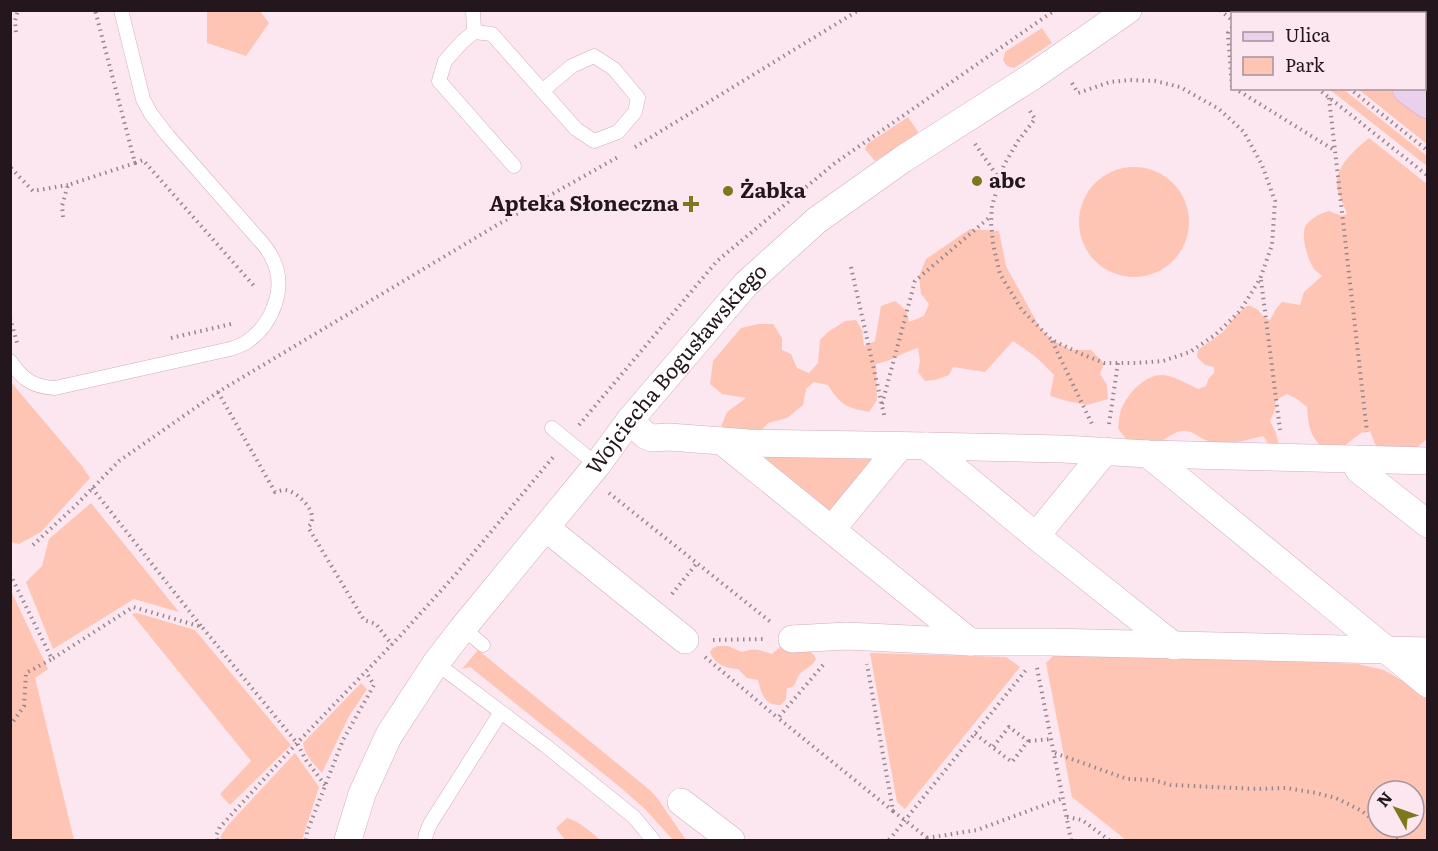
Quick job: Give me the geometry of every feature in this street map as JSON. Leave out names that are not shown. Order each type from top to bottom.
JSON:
[{"type":"street","name":"Wojciecha Bogusławskiego","points":[[348,840],[362,794],[389,735],[436,663],[472,637],[546,528],[630,420],[746,284],[818,220],[903,159],[1033,76],[1128,10]]},
{"type":"street","points":[[1412,90],[1428,102]]},
{"type":"street","points":[[630,420],[645,435],[652,438],[669,437],[749,443],[895,445],[1428,461]]},
{"type":"street","points":[[722,441],[969,642]]},
{"type":"street","points":[[832,529],[895,445]]},
{"type":"street","points":[[927,446],[1174,646]]},
{"type":"street","points":[[1036,536],[1105,451]]},
{"type":"street","points":[[1148,454],[1428,684]]},
{"type":"street","points":[[1362,459],[1359,470],[1428,524]]},
{"type":"street","points":[[546,528],[685,640]]},
{"type":"street","points":[[792,639],[854,636],[969,642],[1042,650],[1174,646],[1428,651]]},
{"type":"street","points":[[681,802],[731,840]]},
{"type":"lane","points":[[10,361],[28,381],[35,385],[42,388],[67,386],[231,349],[248,342],[259,331],[276,303],[278,275],[274,261],[263,244],[168,136],[143,99],[121,10]]},
{"type":"lane","points":[[473,10],[474,32]]},
{"type":"lane","points":[[514,166],[439,81],[445,61],[474,32],[492,34],[542,91],[576,129],[594,141],[618,132],[635,112],[638,98],[614,69],[594,56],[572,66],[542,91]]},
{"type":"lane","points":[[552,428],[597,465]]},
{"type":"lane","points":[[436,663],[634,817],[653,840]]},
{"type":"lane","points":[[425,840],[430,824],[501,712]]},
{"type":"path","points":[[16,32],[15,21],[18,10]]},
{"type":"path","points":[[95,10],[135,164]]},
{"type":"path","points":[[628,151],[859,10]]},
{"type":"path","points":[[1240,10],[1245,12]]},
{"type":"path","points":[[1231,29],[1228,33],[1231,66]]},
{"type":"path","points":[[1029,110],[1035,119],[1018,141],[1004,165],[991,216],[993,244],[1000,274],[1022,310],[1052,340],[1104,363],[1164,361],[1190,352],[1215,335],[1240,311],[1260,279],[1272,245],[1275,201],[1262,165],[1244,132],[1219,109],[1180,87],[1155,81],[1130,80],[1110,82],[1078,93],[1069,79]]},
{"type":"path","points":[[1236,90],[1334,150]]},
{"type":"path","points":[[1319,90],[1428,176]]},
{"type":"path","points":[[1352,90],[1428,151]]},
{"type":"path","points":[[1329,98],[1362,459]]},
{"type":"path","points":[[969,136],[999,178]]},
{"type":"path","points":[[33,545],[73,508],[119,460],[218,392],[496,225],[618,157]]},
{"type":"path","points":[[11,168],[33,191],[68,185],[143,160],[254,286],[257,296]]},
{"type":"path","points":[[63,218],[62,206],[68,185]]},
{"type":"path","points":[[882,404],[915,281],[991,216]]},
{"type":"path","points":[[851,267],[882,404],[895,445]]},
{"type":"path","points":[[1260,279],[1283,457]]},
{"type":"path","points":[[10,318],[16,342],[21,349]]},
{"type":"path","points":[[169,339],[232,324]]},
{"type":"path","points":[[1052,340],[1105,451]]},
{"type":"path","points":[[1105,451],[1118,363]]},
{"type":"path","points":[[218,392],[275,492],[286,490],[297,495],[307,505],[312,514],[312,521],[308,528],[364,620],[376,624],[392,645]]},
{"type":"path","points":[[92,488],[297,743],[306,760],[325,785]]},
{"type":"path","points":[[607,491],[792,639]]},
{"type":"path","points":[[654,615],[697,563]]},
{"type":"path","points":[[10,574],[52,659]]},
{"type":"path","points":[[10,726],[24,706],[26,673],[133,607],[202,627]]},
{"type":"path","points":[[778,718],[854,636]]},
{"type":"path","points":[[854,636],[893,811]]},
{"type":"path","points":[[685,640],[792,639]]},
{"type":"path","points":[[685,640],[928,839],[977,830],[1063,798]]},
{"type":"path","points":[[889,840],[1042,650]]},
{"type":"path","points":[[1042,650],[1052,739],[1071,840]]},
{"type":"path","points":[[306,840],[307,832],[343,740],[374,685],[366,672]]},
{"type":"path","points":[[993,747],[1009,727],[1028,741],[1052,739]]},
{"type":"path","points":[[975,734],[1012,762],[1028,741]]},
{"type":"path","points":[[1055,753],[1127,779],[1153,780],[1171,785],[1286,788],[1336,798],[1366,814]]},
{"type":"path","points":[[1067,817],[1082,820],[1109,840]]},
{"type":"green space","points":[[207,11],[260,11],[269,23],[246,56],[207,43]]},
{"type":"green space","points":[[1042,28],[1052,43],[1014,68],[1007,66],[1003,60],[1005,52]]},
{"type":"green space","points":[[1330,90],[1344,90],[1427,156],[1427,166]]},
{"type":"green space","points":[[1359,90],[1390,90],[1427,117],[1427,144]]},
{"type":"green space","points":[[908,117],[918,132],[917,134],[875,161],[865,149],[867,144]]},
{"type":"green space","points":[[1369,138],[1427,184],[1428,438],[1415,449],[1384,452],[1375,444],[1370,431],[1361,433],[1339,450],[1329,452],[1314,438],[1307,407],[1287,394],[1276,400],[1270,421],[1279,445],[1270,446],[1263,436],[1235,442],[1214,443],[1184,431],[1175,433],[1158,443],[1145,446],[1128,440],[1118,428],[1120,412],[1128,398],[1143,381],[1163,375],[1198,389],[1206,386],[1214,373],[1214,367],[1205,365],[1197,357],[1198,350],[1223,332],[1237,314],[1247,306],[1251,306],[1270,320],[1282,302],[1300,305],[1304,292],[1322,276],[1312,266],[1308,256],[1304,237],[1305,227],[1312,219],[1329,211],[1342,216],[1347,214],[1337,186],[1339,172],[1347,159]]},
{"type":"green space","points":[[1134,167],[1155,171],[1173,183],[1185,201],[1189,222],[1185,243],[1173,261],[1155,273],[1134,277],[1113,273],[1095,261],[1083,243],[1079,222],[1083,201],[1095,183],[1113,171]]},
{"type":"green space","points":[[970,229],[999,231],[1006,266],[1040,328],[1052,340],[1071,350],[1091,350],[1104,363],[1100,374],[1107,385],[1108,399],[1087,405],[1050,396],[1054,375],[1036,357],[1013,341],[985,372],[953,367],[949,375],[925,381],[918,372],[920,361],[918,348],[876,364],[877,400],[869,412],[845,404],[828,385],[814,382],[806,389],[803,405],[787,418],[768,423],[759,433],[720,429],[727,412],[746,398],[722,394],[710,384],[713,361],[741,328],[773,324],[782,338],[782,350],[791,354],[797,368],[809,373],[818,363],[820,340],[845,321],[856,320],[862,330],[864,346],[875,341],[881,306],[895,301],[906,310],[909,322],[924,316],[929,304],[921,294],[919,276],[926,259]]},
{"type":"green space","points":[[10,381],[90,478],[41,532],[19,544],[11,542]]},
{"type":"green space","points":[[756,452],[877,457],[829,514]]},
{"type":"green space","points":[[91,503],[179,612],[134,599],[53,649],[26,582],[42,566],[49,539]]},
{"type":"green space","points":[[10,589],[48,669],[35,678],[74,840],[11,840]]},
{"type":"green space","points":[[137,613],[195,630],[291,745],[230,805],[220,794],[251,761],[132,614]]},
{"type":"green space","points":[[718,646],[728,646],[742,652],[754,649],[772,654],[780,647],[799,646],[806,648],[816,659],[800,674],[794,686],[787,688],[786,699],[781,705],[776,705],[767,701],[758,680],[747,678],[738,669],[725,667],[715,660],[710,652]]},
{"type":"green space","points":[[478,650],[651,791],[686,840],[673,840],[645,809],[620,787],[470,667],[462,669]]},
{"type":"green space","points":[[870,653],[1006,657],[1020,667],[905,809],[897,802]]},
{"type":"green space","points":[[1054,655],[1358,664],[1384,670],[1413,687],[1427,699],[1427,840],[1126,840],[1072,797],[1046,663]]},
{"type":"green space","points":[[361,683],[367,689],[348,718],[322,773],[308,756],[303,743]]},
{"type":"green space","points":[[295,753],[319,787],[302,840],[223,840],[220,837],[228,825]]},
{"type":"green space","points":[[567,818],[589,830],[600,840],[565,840],[556,828]]},
{"type":"place","name":"abc","points":[[977,181]]},
{"type":"place","name":"Żabka","points":[[728,191]]},
{"type":"place","name":"Apteka Słoneczna","points":[[691,204]]}]
